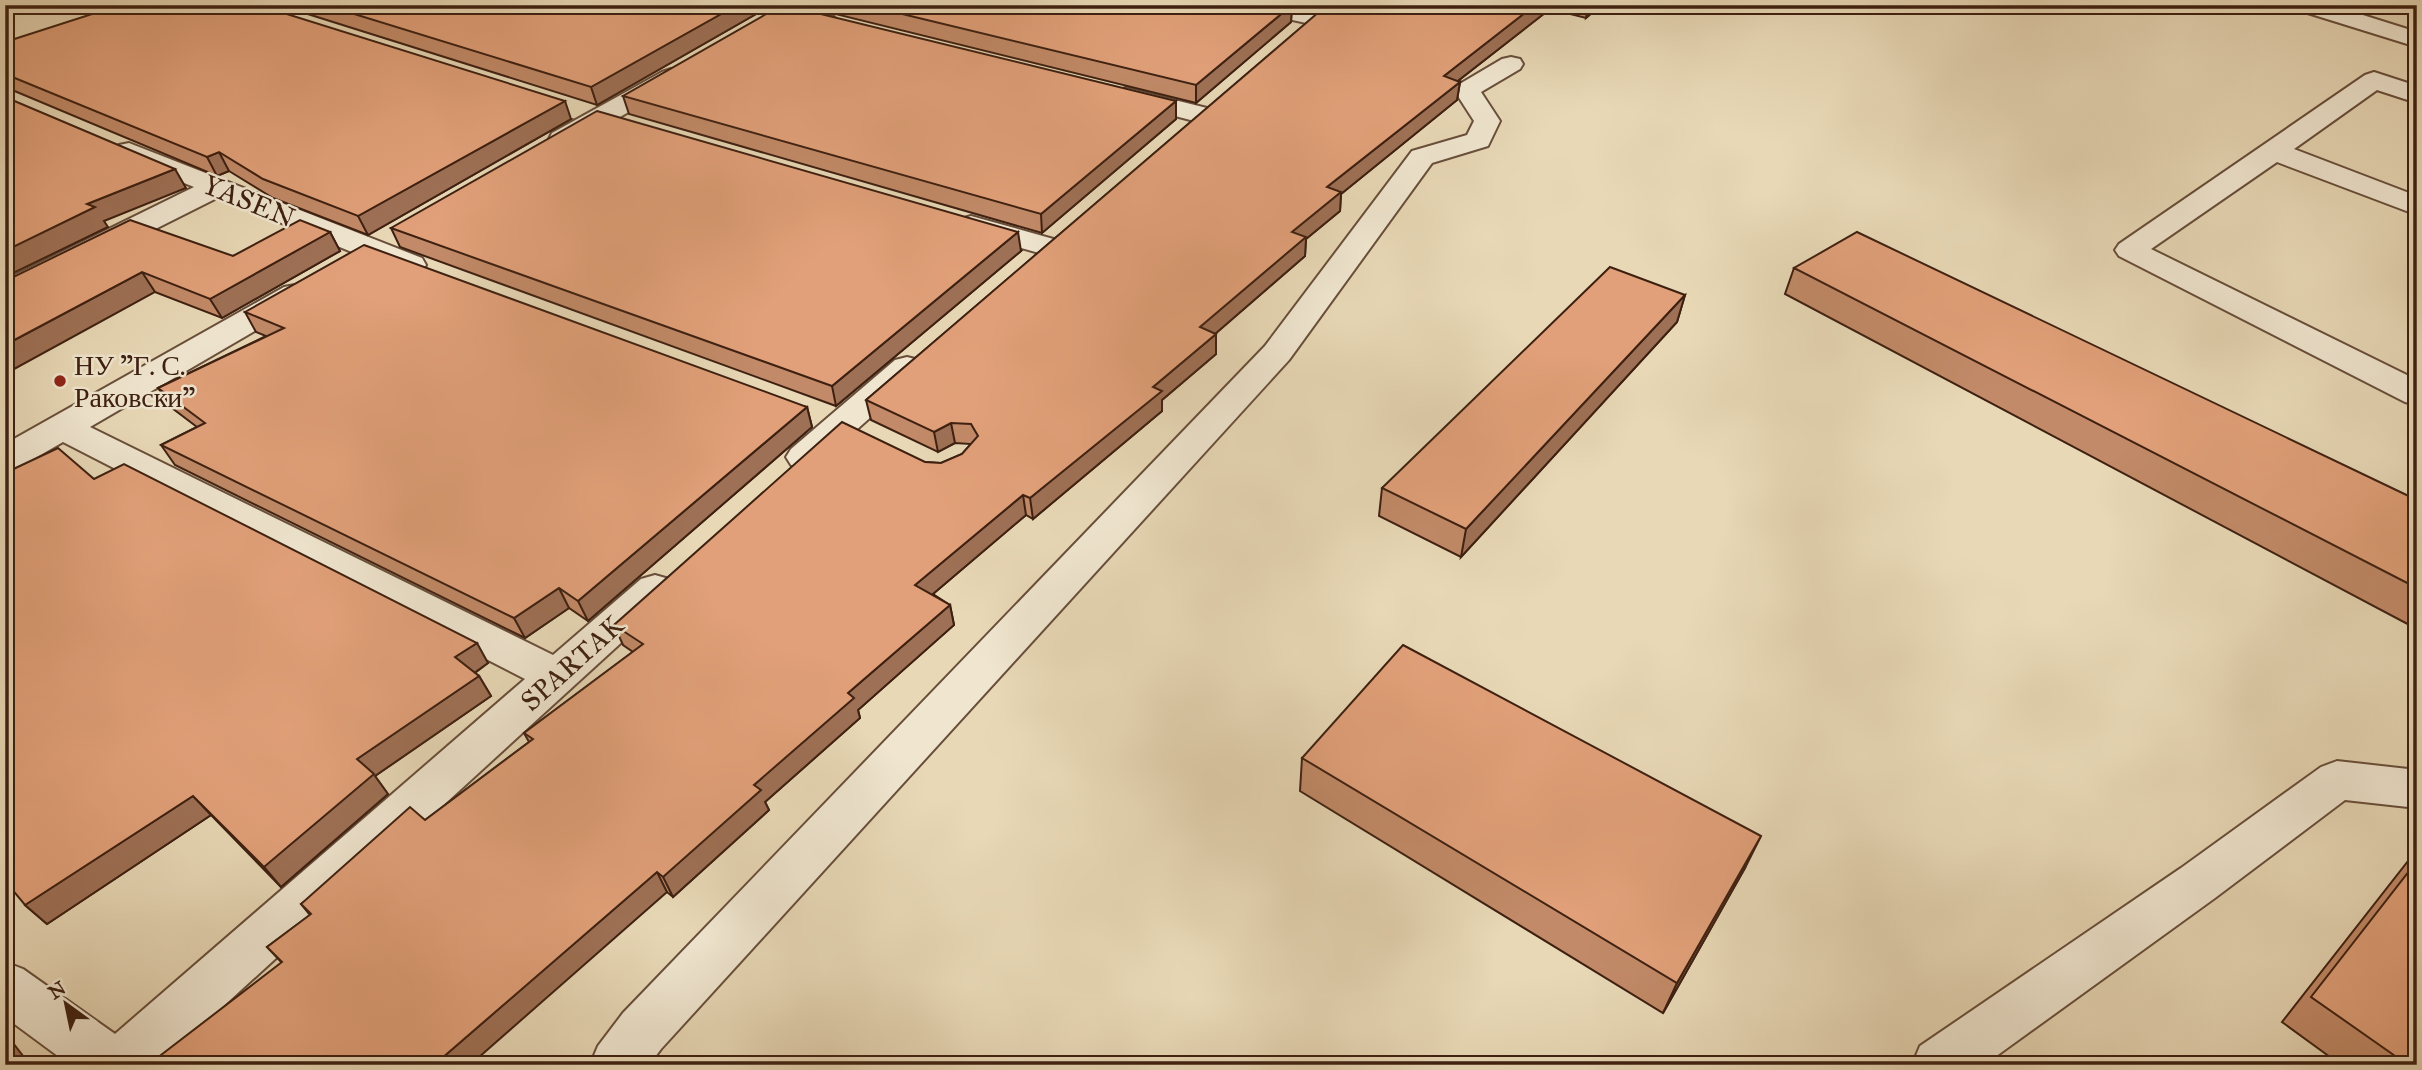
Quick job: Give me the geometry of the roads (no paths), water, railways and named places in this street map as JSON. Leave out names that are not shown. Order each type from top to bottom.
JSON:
[{"type":"street","points":[[1256,5],[1315,18],[1284,44]]},
{"type":"street","points":[[2306,5],[2417,40]]},
{"type":"street","points":[[771,13],[851,28]]},
{"type":"street","points":[[617,1065],[642,1031],[1277,353],[1422,157],[1478,140],[1487,121],[1467,90],[1511,64]]},
{"type":"street","points":[[540,152],[587,113],[692,65]]},
{"type":"street","points":[[2417,95],[2374,80],[2130,250],[2417,394]]},
{"type":"street","points":[[1171,141],[1233,88]]},
{"type":"street","points":[[1107,91],[1202,115]]},
{"type":"street","points":[[587,113],[640,129]]},
{"type":"street","name":"YASEN","points":[[104,140],[215,188],[347,264],[436,274]]},
{"type":"street","points":[[2274,151],[2417,206]]},
{"type":"street","points":[[5,292],[215,188]]},
{"type":"street","points":[[941,216],[1046,246]]},
{"type":"street","points":[[1015,273],[1077,220]]},
{"type":"street","points":[[5,460],[407,229]]},
{"type":"street","points":[[781,477],[934,344]]},
{"type":"street","points":[[62,427],[557,676]]},
{"type":"street","name":"SPARTAK","points":[[116,1065],[680,567]]},
{"type":"street","points":[[1939,1065],[2198,883],[2337,779],[2417,789]]},
{"type":"street","points":[[5,986],[116,1065]]},
{"type":"place","name":"НУ \"Г. С. Раковски\"","points":[[60,381]]}]
